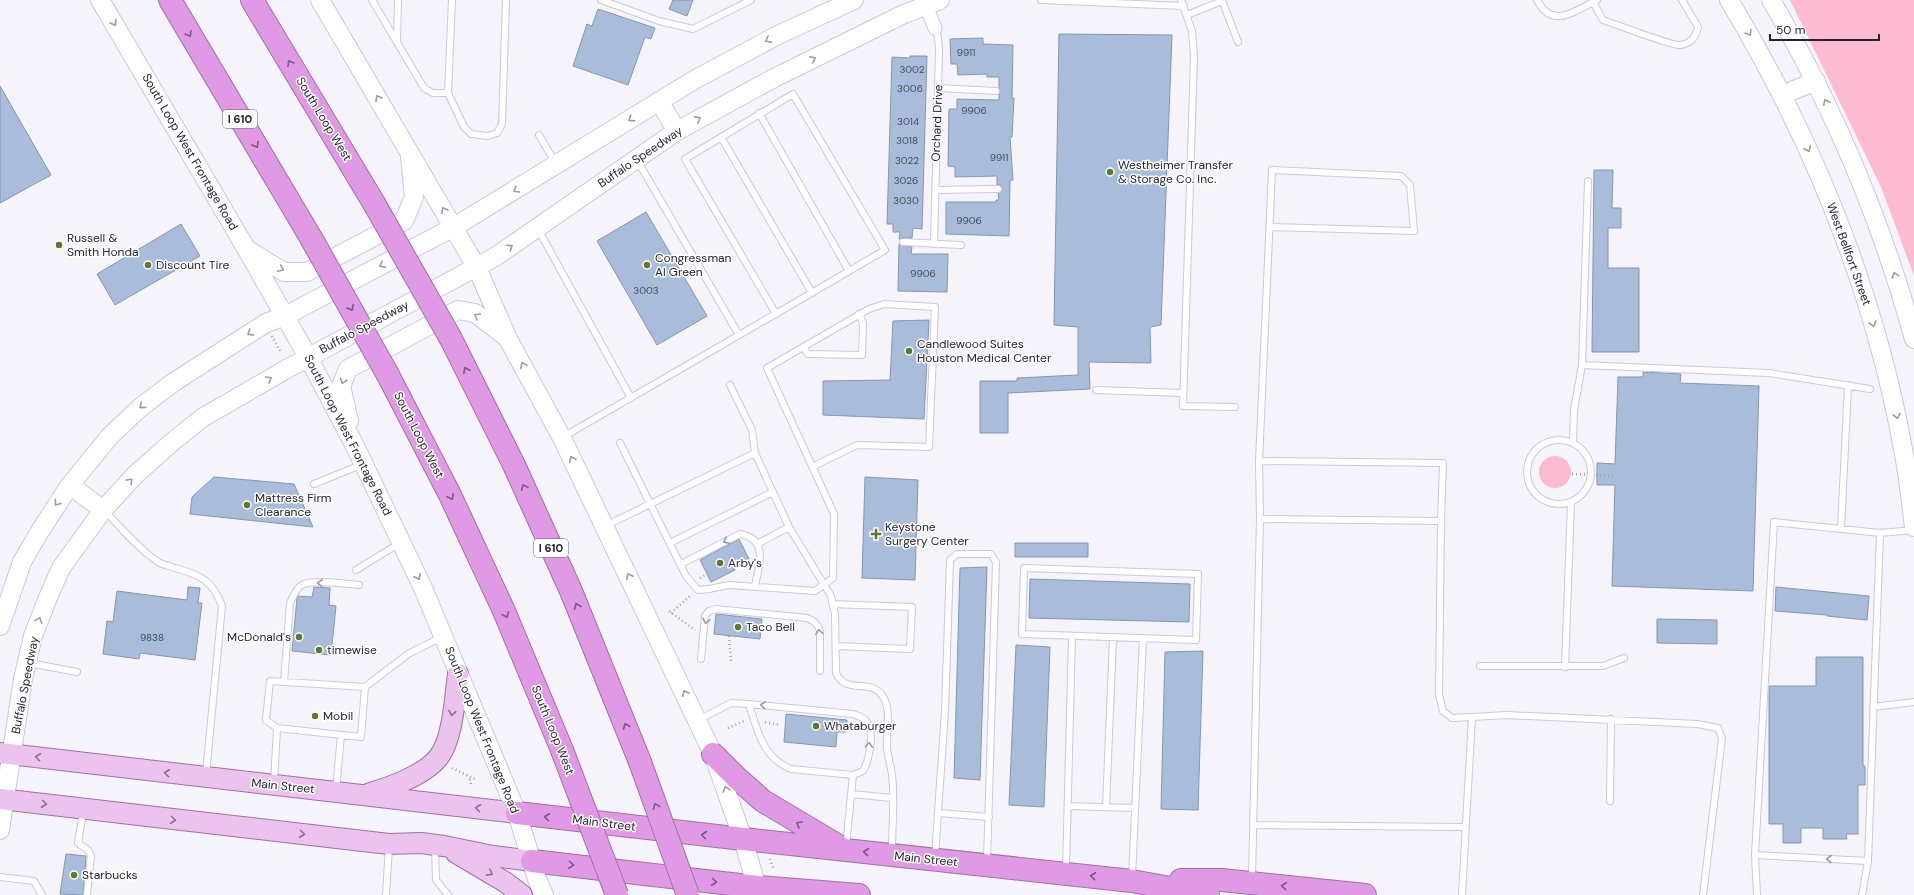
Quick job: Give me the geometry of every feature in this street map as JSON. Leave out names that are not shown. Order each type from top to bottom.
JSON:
[{"type":"highway","name":"South Loop West","points":[[170,0],[311,238],[388,375],[450,496],[501,604],[562,750],[617,895]]},
{"type":"highway","name":"South Loop West","points":[[252,0],[375,205],[451,339],[514,465],[571,591],[640,762],[688,895]]},
{"type":"highway","points":[[713,754],[736,778],[763,801],[845,850]]},
{"type":"highway","name":"Main Street","points":[[517,813],[743,839],[1066,873],[1132,881],[1208,895]]},
{"type":"highway","points":[[532,861],[758,891],[858,895]]},
{"type":"highway","points":[[1132,881],[1222,880],[1365,895]]},
{"type":"main road","name":"South Loop West Frontage Road","points":[[100,0],[285,316],[364,464],[423,588],[517,813],[537,878],[544,895]]},
{"type":"main road","points":[[320,0],[410,151],[477,268],[508,339],[562,438],[713,754],[743,839],[758,891]]},
{"type":"main road","points":[[0,626],[22,562],[51,512],[70,485],[110,436],[142,406],[174,382],[266,323],[285,316],[454,227],[556,166],[659,101],[778,35],[854,0]]},
{"type":"main road","name":"West Bellfort Street","points":[[1729,0],[1758,48],[1782,95],[1815,164],[1845,240],[1870,312],[1909,449],[1914,527]]},
{"type":"main road","points":[[1771,0],[1816,81],[1846,144],[1870,202],[1891,260],[1914,339]]},
{"type":"main road","name":"Buffalo Speedway","points":[[0,830],[6,753],[33,636],[61,568],[103,510],[135,475],[202,418],[308,357],[477,268],[677,131],[901,7],[933,3]]},
{"type":"main road","points":[[1782,95],[1816,81]]},
{"type":"main road","points":[[659,101],[677,131]]},
{"type":"main road","points":[[247,250],[284,272],[307,272],[404,221],[414,196],[410,151]]},
{"type":"main road","points":[[355,446],[341,386],[348,369],[458,310],[475,313],[508,339]]},
{"type":"main road","points":[[70,485],[103,510]]},
{"type":"main road","points":[[362,795],[389,788],[415,775],[438,758],[445,746],[449,733],[458,674]]},
{"type":"main road","name":"Main Street","points":[[6,753],[517,813]]},
{"type":"main road","points":[[3,799],[389,844],[420,844],[440,846],[493,856],[532,861]]},
{"type":"main road","points":[[440,846],[505,882],[522,895]]},
{"type":"street","name":"Orchard Drive","points":[[933,3],[935,28]]},
{"type":"lane","points":[[372,0],[424,88],[433,93],[448,93]]},
{"type":"lane","points":[[397,42],[398,0]]},
{"type":"lane","points":[[452,0],[448,93],[464,127],[471,134],[488,136],[497,133],[502,124],[506,0]]},
{"type":"lane","points":[[601,0],[659,21],[693,29],[751,0]]},
{"type":"lane","points":[[1041,0],[1182,3],[1192,31],[1194,56],[1182,406],[1235,407]]},
{"type":"lane","points":[[1537,0],[1541,8],[1548,14],[1556,17],[1564,16],[1595,1],[1603,20],[1678,46],[1692,40],[1697,34],[1698,27],[1682,0]]},
{"type":"lane","points":[[1187,15],[1222,1],[1238,42]]},
{"type":"lane","name":"Orchard Drive","points":[[934,244],[939,50],[935,28]]},
{"type":"lane","points":[[938,88],[996,91]]},
{"type":"lane","points":[[562,438],[776,314],[885,250],[792,94],[686,159],[776,314]]},
{"type":"lane","points":[[759,113],[849,271]]},
{"type":"lane","points":[[539,135],[556,166]]},
{"type":"lane","points":[[721,137],[812,293]]},
{"type":"lane","points":[[636,159],[739,335]]},
{"type":"lane","points":[[1252,883],[1260,520],[1259,461],[1272,170],[1401,176],[1410,185],[1414,231],[1270,227]]},
{"type":"lane","points":[[1573,443],[1574,410],[1582,365],[1588,181]]},
{"type":"lane","points":[[935,190],[998,189]]},
{"type":"lane","points":[[537,228],[631,398]]},
{"type":"lane","points":[[903,242],[961,245]]},
{"type":"lane","points":[[620,443],[691,583],[698,590],[709,590],[729,584],[815,591],[833,578],[834,514],[812,467],[767,368],[869,309],[884,304],[935,306],[929,447],[857,445],[812,467]]},
{"type":"lane","points":[[803,347],[808,354],[862,355],[863,323],[859,314]]},
{"type":"lane","points":[[1582,365],[1769,373],[1870,389]]},
{"type":"lane","points":[[730,385],[752,430],[755,453],[789,527],[831,596],[835,614],[836,672],[839,680],[847,685],[870,687],[880,693],[885,700],[887,710],[887,748],[893,776],[892,855]]},
{"type":"lane","points":[[1841,529],[1848,385]]},
{"type":"lane","points":[[1096,390],[1183,393]]},
{"type":"lane","points":[[1552,440],[1563,440],[1573,443],[1582,449],[1588,458],[1591,468],[1591,475],[1587,488],[1580,496],[1571,502],[1561,504],[1550,503],[1533,491],[1528,481],[1527,471],[1529,460],[1535,451],[1543,444],[1552,440]]},
{"type":"lane","points":[[604,526],[755,453]]},
{"type":"lane","points":[[1259,461],[1443,463],[1439,695],[1443,711],[1452,718],[1506,714],[1697,724],[1718,728],[1722,738],[1703,895]]},
{"type":"lane","points":[[314,484],[364,464]]},
{"type":"lane","points":[[670,543],[773,492]]},
{"type":"lane","points":[[1566,667],[1571,502]]},
{"type":"lane","points":[[103,510],[159,563],[196,575],[209,582],[217,592],[222,606],[206,777]]},
{"type":"lane","points":[[1260,520],[1441,521]]},
{"type":"lane","points":[[1757,895],[1755,855],[1774,522],[1880,533],[1914,530]]},
{"type":"lane","points":[[757,544],[789,527]]},
{"type":"lane","points":[[1862,895],[1868,861],[1880,533]]},
{"type":"lane","points":[[681,564],[740,534],[748,535],[756,541],[761,559],[755,586]]},
{"type":"lane","points":[[356,570],[401,542]]},
{"type":"lane","points":[[935,859],[945,711],[950,560],[956,554],[990,554],[996,562],[987,865]]},
{"type":"lane","points":[[1024,568],[1198,574],[1196,640],[1113,638],[1022,634],[1024,568]]},
{"type":"lane","points":[[284,682],[290,603],[294,592],[302,585],[312,582],[359,585]]},
{"type":"lane","points":[[833,604],[912,607],[910,649],[836,646]]},
{"type":"lane","points":[[701,659],[705,616],[709,611],[716,609],[807,618],[814,620],[820,631],[820,671]]},
{"type":"lane","points":[[366,687],[361,737],[277,728],[266,720],[270,681],[366,687],[408,654],[443,636]]},
{"type":"lane","points":[[1066,873],[1072,636]]},
{"type":"lane","points":[[1106,807],[1113,638]]},
{"type":"lane","points":[[1132,881],[1143,638]]},
{"type":"lane","points":[[1480,666],[1603,666],[1624,658]]},
{"type":"lane","points":[[27,662],[77,672]]},
{"type":"lane","points":[[1873,707],[1914,702]]},
{"type":"lane","points":[[698,720],[731,703],[749,704],[853,714],[862,717],[867,721],[870,728],[869,753],[863,771],[852,774],[791,769],[783,766],[764,748],[749,704]]},
{"type":"lane","points":[[1462,895],[1464,827],[1472,717]]},
{"type":"lane","points":[[1610,801],[1612,719]]},
{"type":"lane","points":[[274,785],[277,728]]},
{"type":"lane","points":[[336,792],[341,735]]},
{"type":"lane","points":[[845,850],[852,774]]},
{"type":"lane","points":[[851,794],[892,798]]},
{"type":"lane","points":[[1068,806],[1135,808]]},
{"type":"lane","points":[[83,808],[78,843],[92,855],[87,895]]},
{"type":"lane","points":[[939,813],[989,817]]},
{"type":"lane","points":[[1253,825],[1464,827]]},
{"type":"lane","points":[[386,895],[389,844]]},
{"type":"lane","points":[[440,846],[436,880],[448,895]]},
{"type":"lane","points":[[1755,855],[1868,861]]},
{"type":"lane","points":[[0,877],[34,881],[42,895]]},
{"type":"path","points":[[270,330],[281,353]]},
{"type":"path","points":[[1572,474],[1615,476]]},
{"type":"path","points":[[669,612],[704,636]]},
{"type":"path","points":[[729,636],[731,662]]},
{"type":"path","points":[[452,767],[474,779],[470,780],[471,784]]},
{"type":"path","points":[[770,858],[774,870]]},
{"type":"shaded area","points":[[1790,0],[1914,0],[1914,276],[1881,187]]},
{"type":"shaded area","points":[[1555,456],[1566,461],[1571,472],[1566,483],[1555,488],[1544,483],[1539,472],[1544,461]]},
{"type":"building","points":[[673,0],[693,0],[687,16],[669,9]]},
{"type":"building","points":[[598,9],[655,28],[651,39],[645,37],[628,85],[573,66],[587,24],[592,26]]},
{"type":"building","points":[[1059,34],[1172,35],[1161,325],[1150,327],[1151,363],[1089,362],[1090,389],[1008,393],[1008,433],[980,433],[980,381],[1017,381],[1017,378],[1078,375],[1078,327],[1054,325]]},
{"type":"building","points":[[983,38],[983,44],[1013,45],[1012,98],[1014,98],[1012,137],[1010,137],[1013,180],[1010,180],[1009,236],[946,234],[946,202],[996,202],[996,200],[999,200],[998,193],[1002,189],[1000,185],[997,185],[997,176],[955,177],[955,167],[948,166],[949,109],[957,109],[957,99],[999,100],[999,77],[987,77],[987,74],[958,75],[957,64],[951,64],[950,39]]},
{"type":"building","points":[[910,56],[927,56],[922,229],[913,228],[912,238],[899,239],[900,232],[893,232],[893,224],[887,224],[892,57],[910,58]]},
{"type":"building","points":[[0,86],[51,175],[0,203]]},
{"type":"building","points":[[1594,170],[1613,170],[1612,208],[1621,208],[1621,228],[1608,228],[1608,268],[1639,268],[1639,352],[1592,352]]},
{"type":"building","points":[[646,212],[707,316],[657,345],[597,241]]},
{"type":"building","name":"Discount Tire","points":[[181,224],[200,256],[115,305],[97,274]]},
{"type":"building","points":[[899,244],[912,247],[911,254],[948,254],[947,292],[898,291]]},
{"type":"building","name":"Candlewood Suites Houston Medical Center","points":[[929,320],[924,419],[823,415],[823,381],[890,380],[893,321]]},
{"type":"building","points":[[1643,372],[1681,374],[1680,383],[1759,386],[1753,591],[1612,586],[1615,485],[1597,485],[1597,463],[1615,464],[1618,377],[1643,377]]},
{"type":"building","name":"Mattress Firm Clearance","points":[[214,477],[294,484],[313,527],[190,514],[192,497]]},
{"type":"building","points":[[865,477],[918,480],[915,580],[862,578]]},
{"type":"building","points":[[739,539],[749,559],[733,567],[735,570],[711,582],[700,560]]},
{"type":"building","points":[[1015,543],[1088,543],[1088,557],[1015,557]]},
{"type":"building","points":[[987,567],[980,780],[954,778],[960,568]]},
{"type":"building","points":[[1030,579],[1190,584],[1189,622],[1029,618]]},
{"type":"building","points":[[188,587],[200,588],[198,603],[202,603],[195,660],[140,653],[139,659],[103,654],[107,621],[113,622],[117,591],[187,600]]},
{"type":"building","points":[[314,587],[330,588],[329,605],[336,606],[331,655],[292,651],[297,598],[298,596],[312,597]]},
{"type":"building","points":[[1776,587],[1869,596],[1867,620],[1775,611]]},
{"type":"building","name":"Taco Bell","points":[[716,614],[762,619],[760,639],[714,634]]},
{"type":"building","points":[[1657,619],[1717,620],[1717,644],[1657,643]]},
{"type":"building","points":[[1016,645],[1050,647],[1044,807],[1009,805]]},
{"type":"building","points":[[1203,651],[1198,810],[1161,809],[1165,652]]},
{"type":"building","points":[[1816,657],[1863,657],[1863,766],[1865,766],[1865,785],[1858,785],[1858,834],[1846,834],[1847,839],[1823,839],[1823,828],[1801,828],[1801,843],[1783,843],[1783,824],[1769,824],[1769,686],[1816,686]]},
{"type":"building","name":"Whataburger","points":[[786,714],[847,720],[846,732],[837,732],[836,747],[784,742]]},
{"type":"building","name":"Starbucks","points":[[66,854],[86,856],[83,895],[60,894]]},
{"type":"place","name":"Westheimer Transfer & Storage Co. Inc.","points":[[1110,172]]},
{"type":"place","name":"Russell & Smith Honda","points":[[59,245]]},
{"type":"place","name":"Discount Tire","points":[[148,265]]},
{"type":"place","name":"Congressman Al Green","points":[[647,265]]},
{"type":"place","name":"Candlewood Suites Houston Medical Center","points":[[909,351]]},
{"type":"place","name":"Mattress Firm Clearance","points":[[247,505]]},
{"type":"place","name":"Keystone Surgery Center","points":[[876,534]]},
{"type":"place","name":"Arby's","points":[[720,563]]},
{"type":"place","name":"Taco Bell","points":[[738,627]]},
{"type":"place","name":"McDonald's","points":[[299,637]]},
{"type":"place","name":"timewise","points":[[319,650]]},
{"type":"place","name":"Mobil","points":[[315,716]]},
{"type":"place","name":"Whataburger","points":[[816,726]]},
{"type":"place","name":"Starbucks","points":[[74,875]]}]
